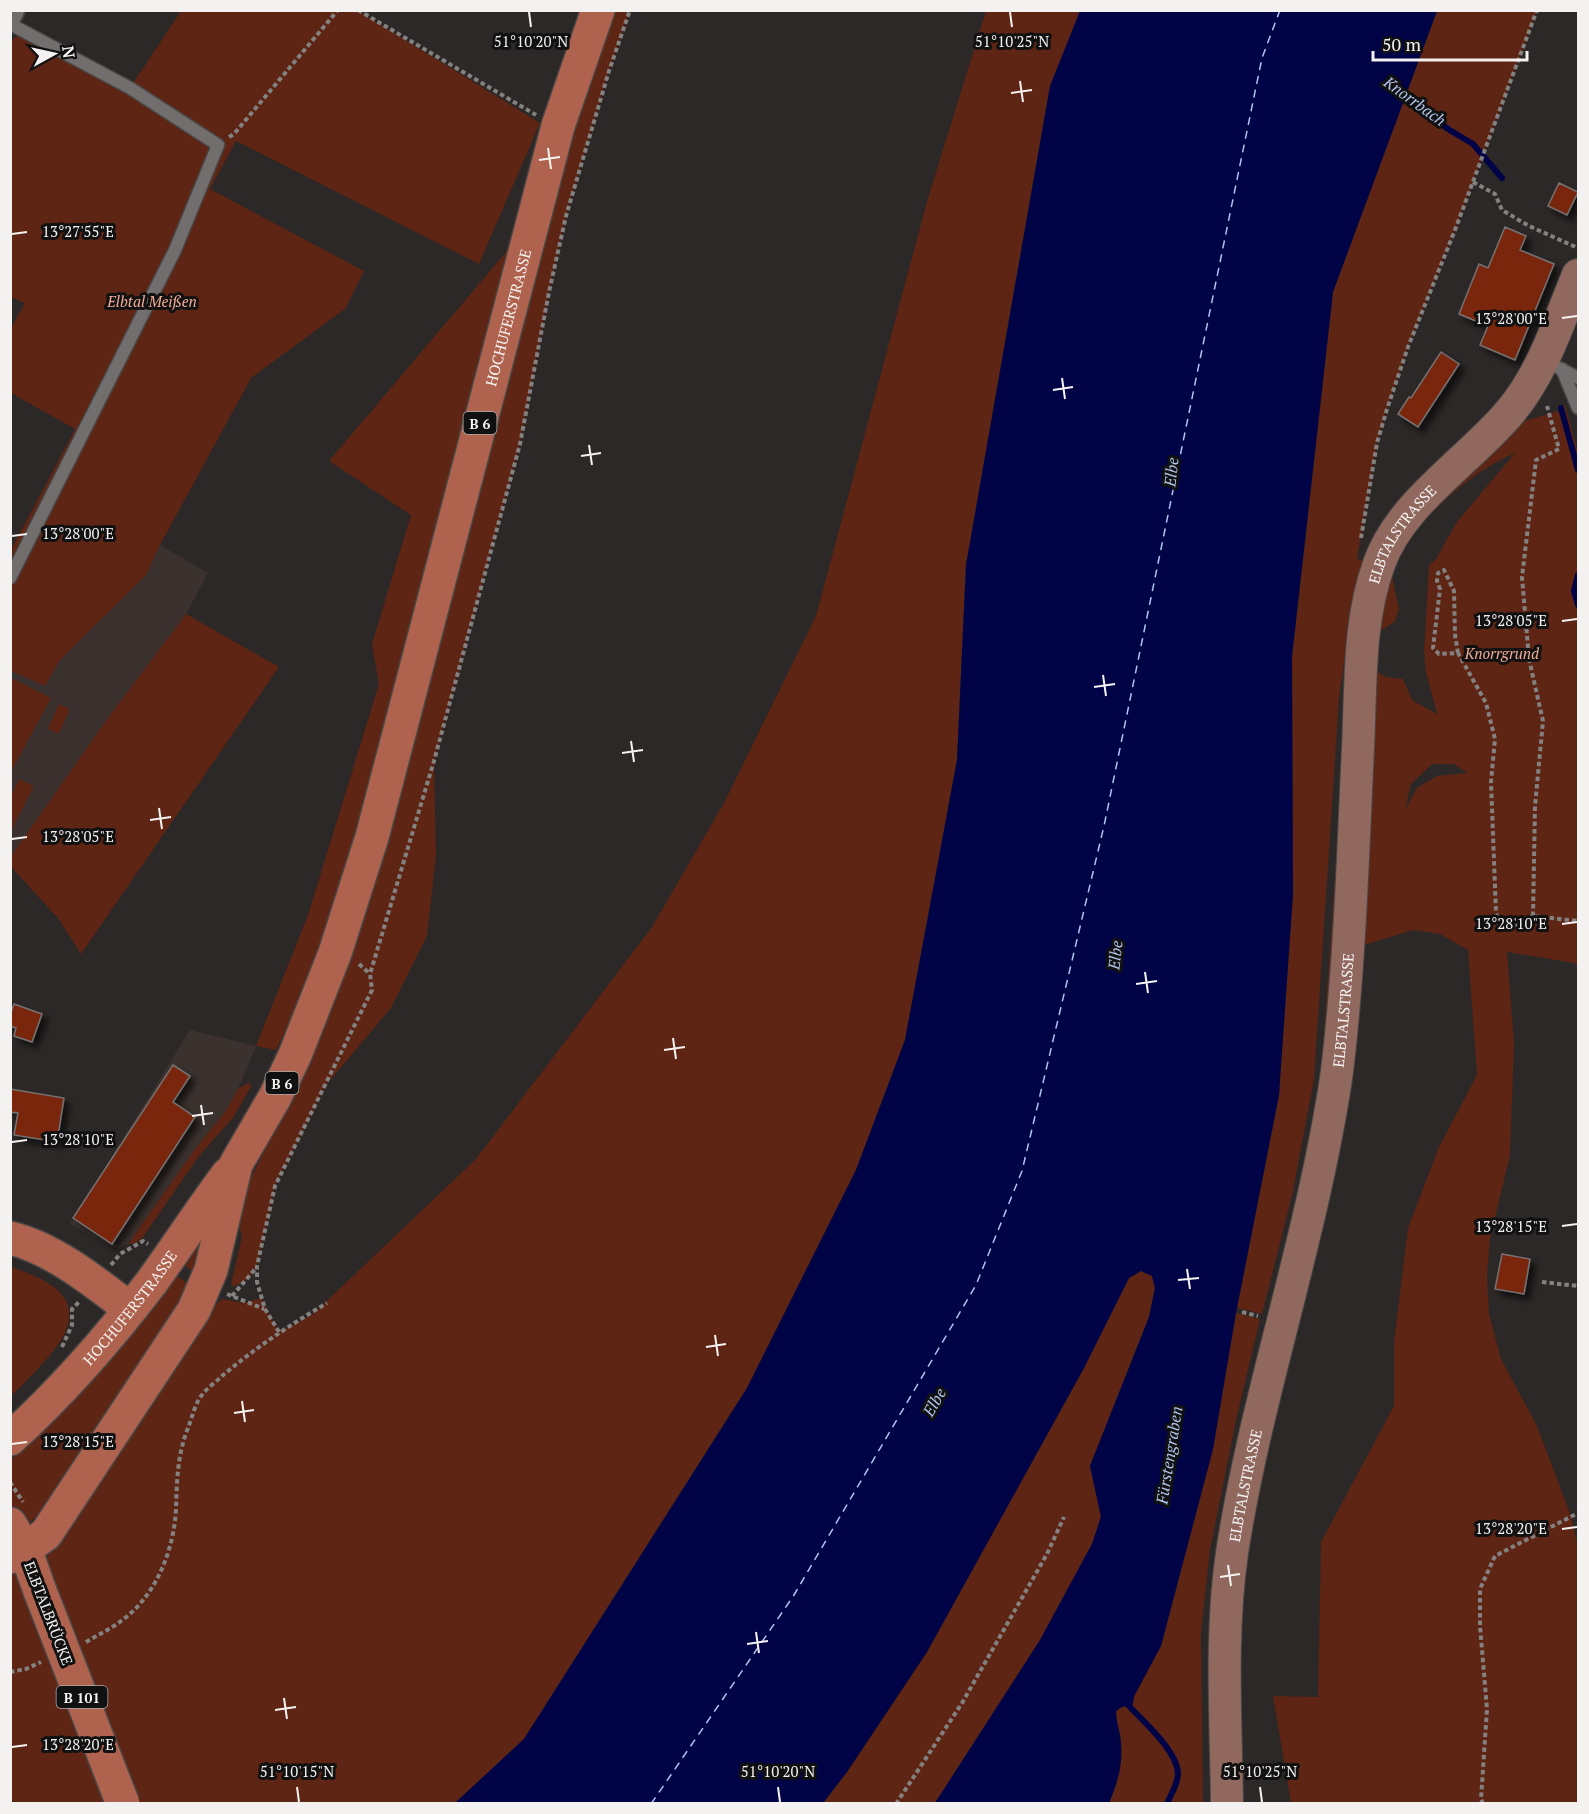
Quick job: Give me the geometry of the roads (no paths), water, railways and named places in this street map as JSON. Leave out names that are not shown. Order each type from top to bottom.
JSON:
[{"type":"main road","name":"HOCHUFERSTRASSE","points":[[10,1439],[82,1366],[130,1309],[236,1164],[275,1097],[295,1055],[335,952],[372,837],[558,126],[598,10]]},
{"type":"main road","points":[[17,1533],[46,1534],[194,1310],[211,1270],[236,1164]]},
{"type":"main road","points":[[10,1238],[43,1251],[65,1263],[130,1309]]},
{"type":"main road","name":"ELBTALBRÜCKE","points":[[17,1533],[123,1803]]},
{"type":"street","points":[[10,16],[13,10]]},
{"type":"street","name":"ELBTALSTRASSE","points":[[1227,1803],[1226,1631],[1229,1578],[1258,1423],[1308,1224],[1338,1067],[1351,890],[1364,637],[1378,565],[1393,536],[1406,518],[1436,485],[1491,433],[1545,370],[1578,275]]},
{"type":"lane","points":[[10,24],[130,88],[218,145],[175,250],[10,578]]},
{"type":"lane","points":[[1545,370],[1578,378]]},
{"type":"lane","points":[[1545,370],[1578,408]]},
{"type":"water","name":"Elbe","points":[[1080,11],[1437,11],[1333,292],[1292,656],[1293,894],[1279,1095],[1236,1313],[1213,1449],[1161,1646],[1129,1706],[1116,1711],[1121,1752],[1115,1789],[1109,1803],[935,1803],[1040,1640],[1092,1544],[1101,1517],[1090,1466],[1149,1317],[1155,1288],[1152,1276],[1141,1271],[1129,1278],[1084,1368],[927,1652],[847,1772],[823,1803],[455,1803],[524,1739],[747,1388],[856,1170],[905,1040],[957,760],[966,565],[1050,86]]},
{"type":"waterway","name":"Knorrbach","points":[[1400,92],[1448,129],[1473,144],[1502,178]]},
{"type":"waterway","name":"Knorrbach","points":[[1561,408],[1578,470]]},
{"type":"waterway","name":"Knorrbach","points":[[1578,575],[1574,591],[1578,605]]},
{"type":"waterway","name":"Fürstengraben","points":[[1131,1698],[1129,1706],[1159,1737],[1176,1764],[1177,1781],[1167,1804]]},
{"type":"park label","name":"Elbtal Meißen","points":[[152,301]]},
{"type":"park label","name":"Knorrgrund","points":[[1502,653]]}]
